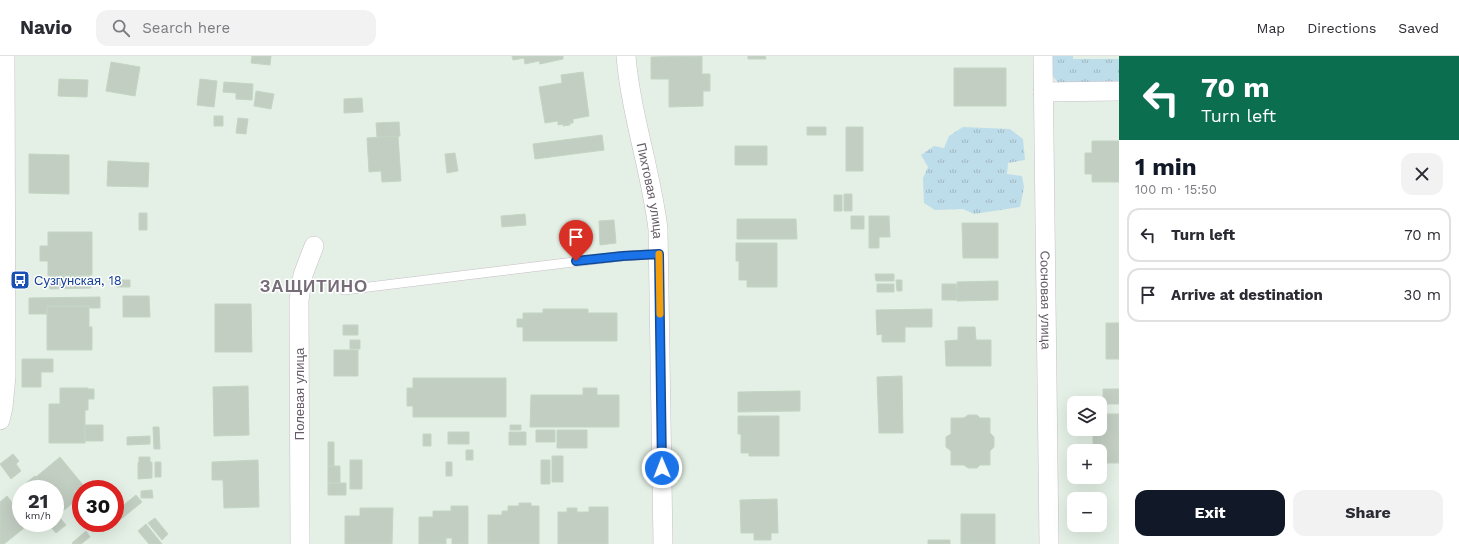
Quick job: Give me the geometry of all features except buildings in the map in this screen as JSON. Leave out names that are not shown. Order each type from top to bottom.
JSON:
[{"type":"street","points":[[0,420],[6,376],[5,56]]},
{"type":"street","name":"Пихтовая улица","points":[[626,56],[632,106],[655,208],[659,254],[663,544]]},
{"type":"street","name":"Сосновая улица","points":[[1043,56],[1049,544]]},
{"type":"street","points":[[1044,92],[1119,91]]},
{"type":"street","name":"Полевая улица","points":[[300,544],[299,300],[303,275],[314,246]]},
{"type":"lane","points":[[344,290],[623,256],[659,254]]},
{"type":"green space","points":[[1050,56],[1073,56],[1073,59],[1119,59],[1119,84],[1059,83],[1051,71]]},
{"type":"green space","points":[[963,127],[1010,129],[1023,139],[1025,160],[1008,163],[1007,174],[1022,176],[1024,187],[1020,207],[974,214],[963,209],[935,210],[924,203],[923,178],[928,167],[921,155],[934,146],[944,148],[949,136]]},
{"type":"slow traffic","points":[[659,254],[660,314]]},
{"type":"place","name":"Сузгунская, 18","points":[[20,280]]},
{"type":"district","name":"ЗАЩИТИНО","points":[[314,286]]},
{"type":"route","points":[[576,261],[638,254],[659,254],[662,468]]}]
